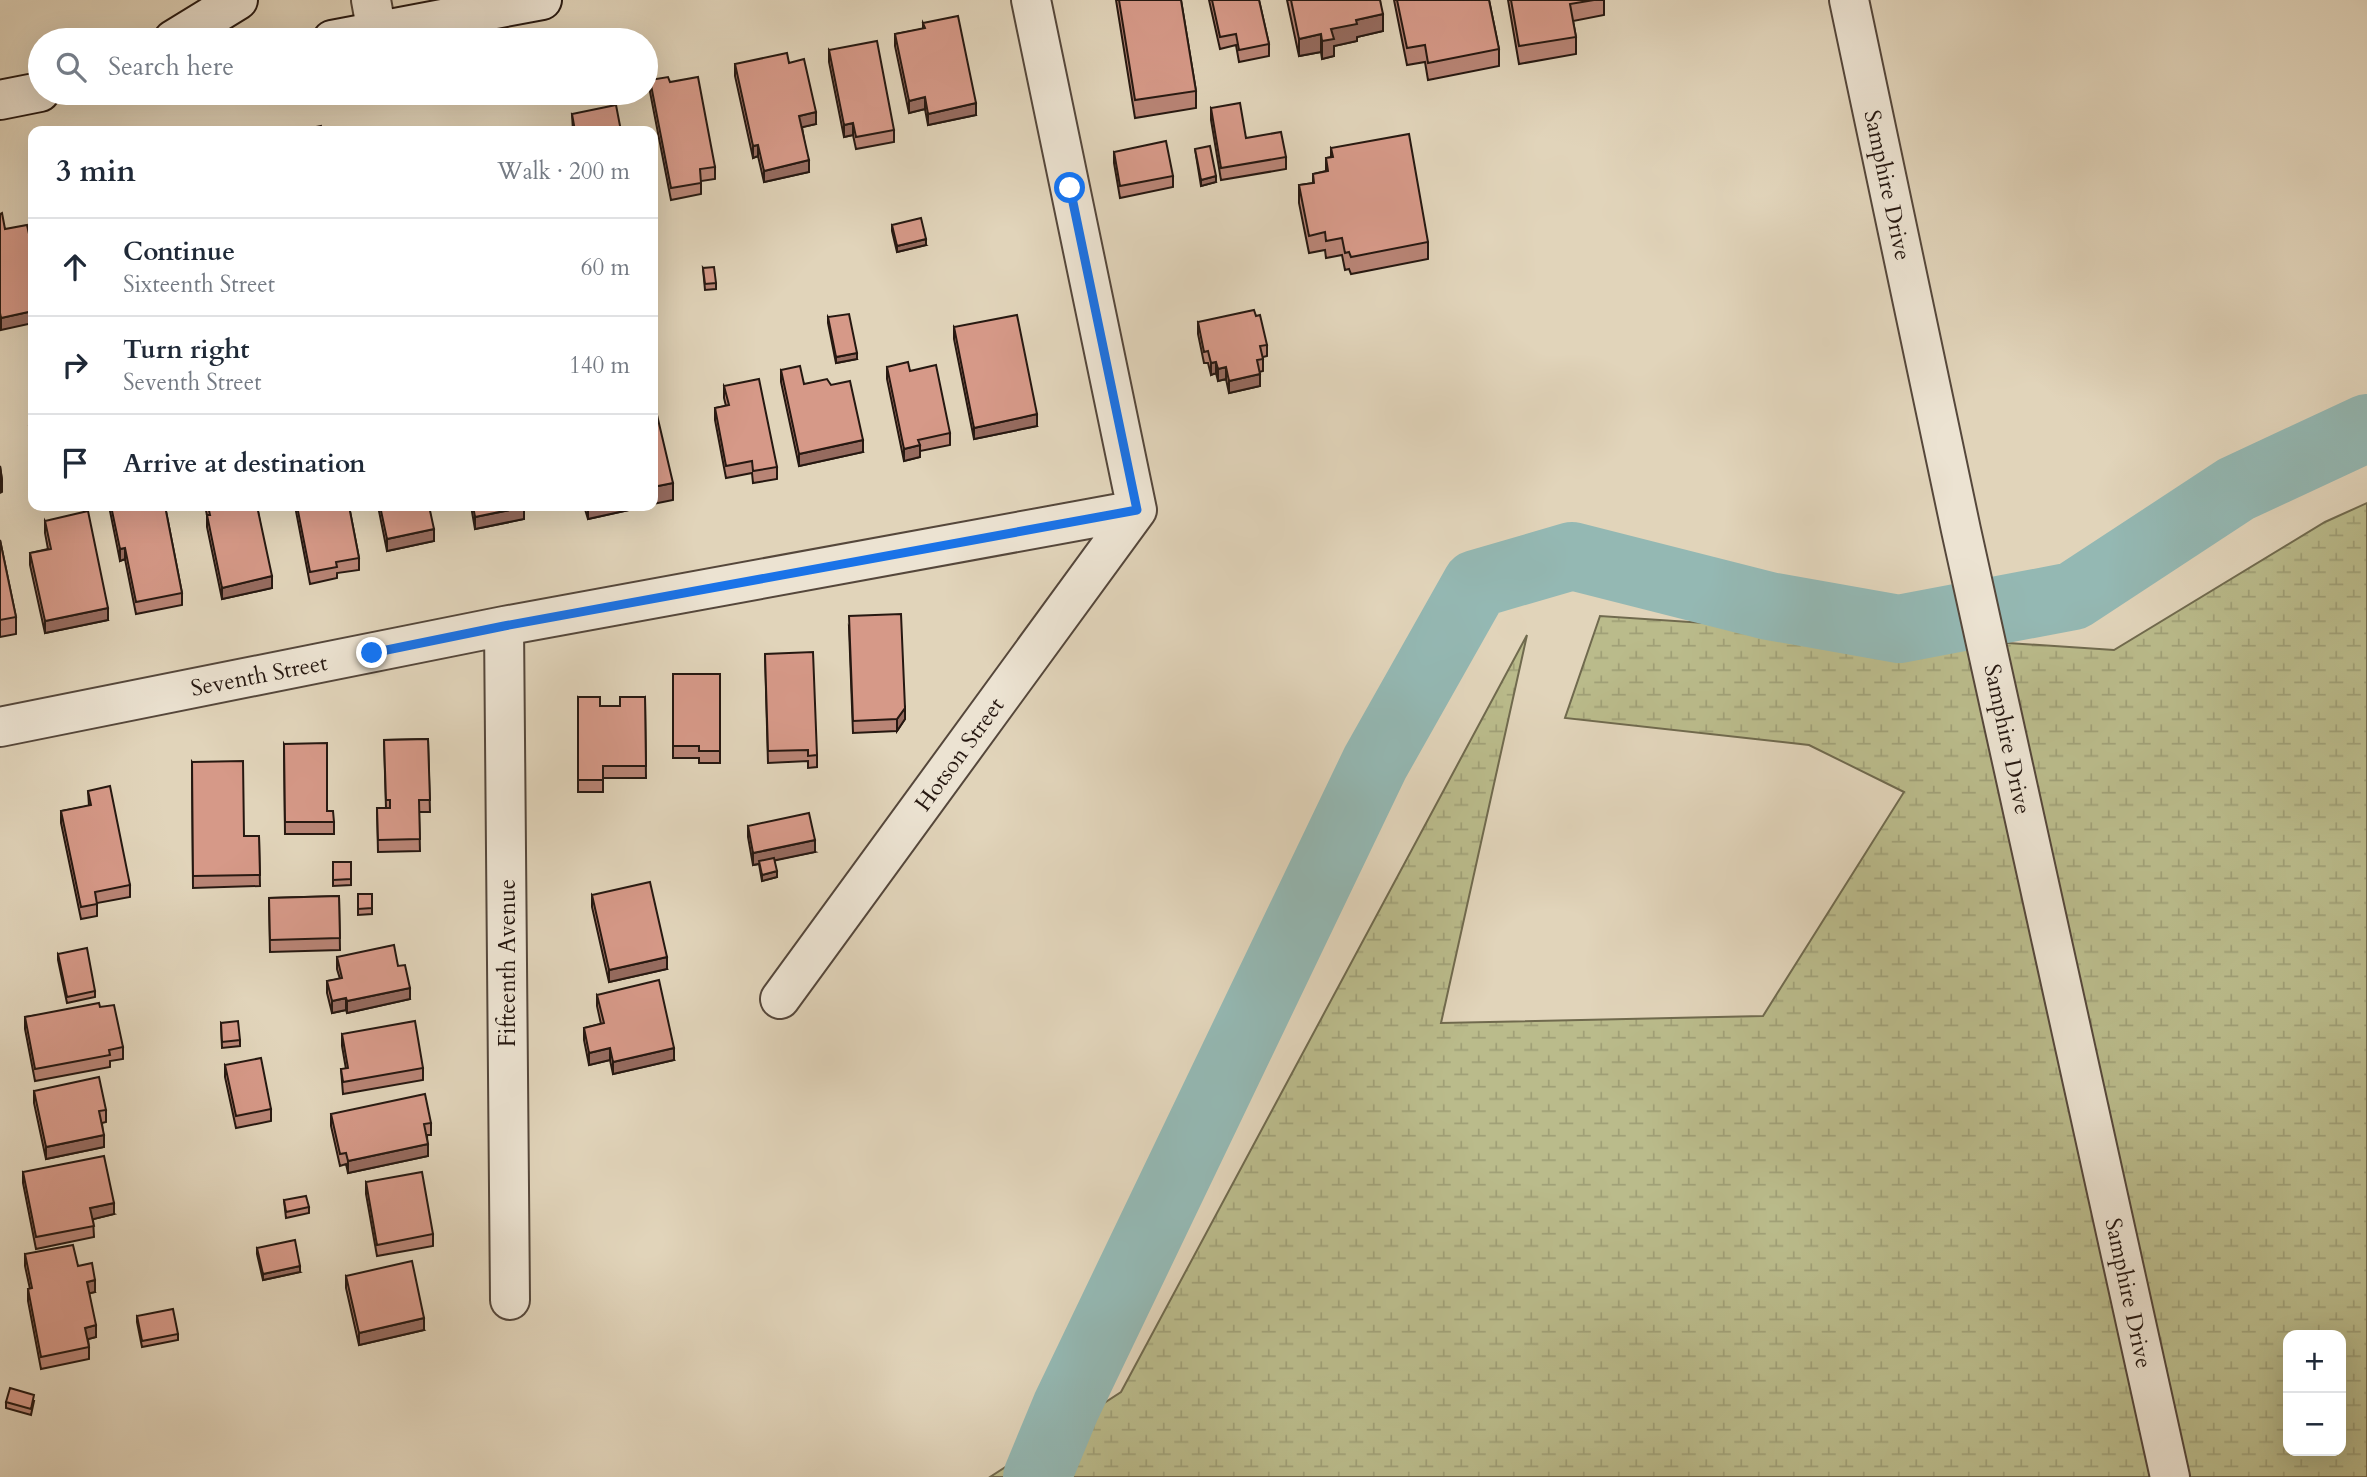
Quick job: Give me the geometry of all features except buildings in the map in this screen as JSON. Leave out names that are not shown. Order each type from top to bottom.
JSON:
[{"type":"street","points":[[192,28],[238,0]]},
{"type":"street","points":[[353,28],[374,16],[542,0]]},
{"type":"street","points":[[1031,0],[1137,510]]},
{"type":"street","name":"Samphire Drive","points":[[1849,0],[1961,530],[2170,1477]]},
{"type":"street","points":[[0,100],[28,94]]},
{"type":"street","name":"Seventh Street","points":[[0,727],[504,626],[1137,510]]},
{"type":"street","name":"Hotson Street","points":[[780,999],[1137,510]]},
{"type":"street","name":"Fifteenth Avenue","points":[[504,626],[510,1300]]},
{"type":"green space","points":[[2367,503],[2367,1477],[990,1477],[1121,1392],[1527,635],[1441,1023],[1763,1016],[1904,792],[1809,745],[1565,718],[1600,616],[2114,650],[2325,522]]},
{"type":"waterway","points":[[1037,1477],[1066,1407],[1375,763],[1476,584],[1572,556],[1769,606],[1899,629],[2073,596],[2236,489],[2367,428]]},
{"type":"route","points":[[372,653],[504,626],[1137,510],[1070,188]]}]
